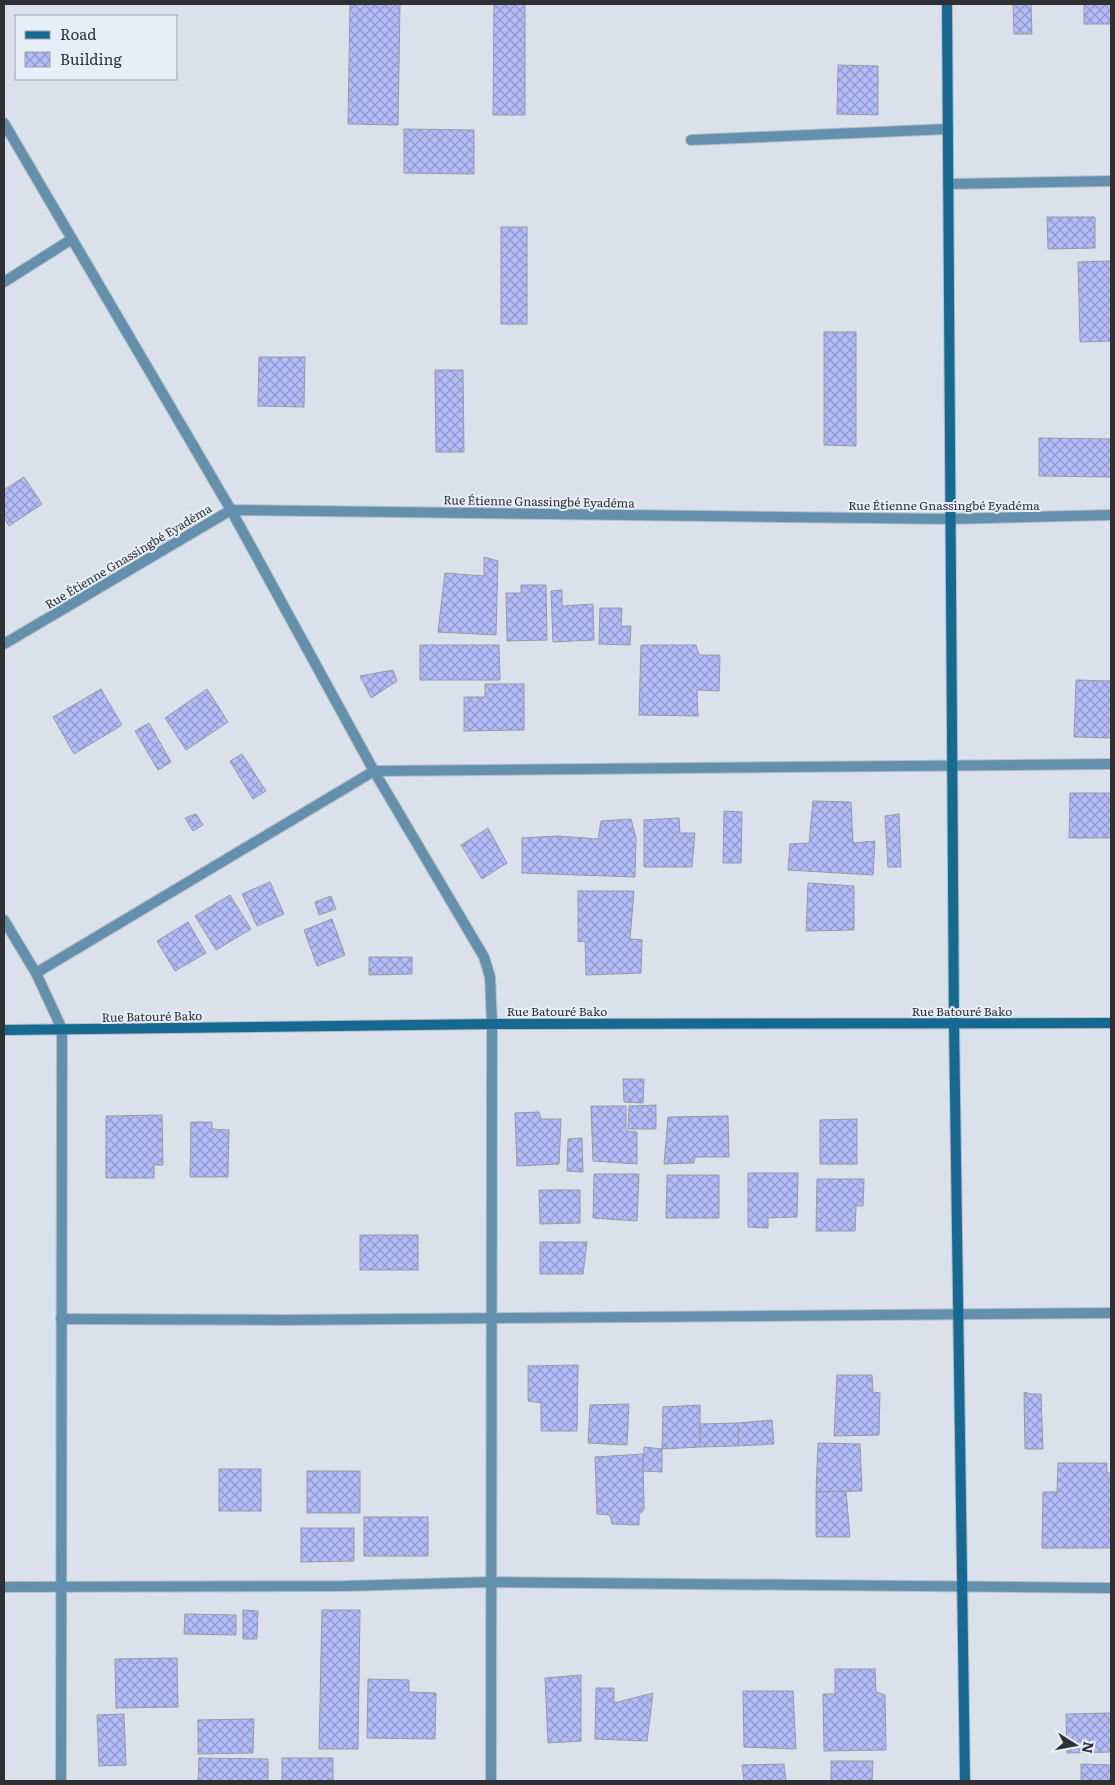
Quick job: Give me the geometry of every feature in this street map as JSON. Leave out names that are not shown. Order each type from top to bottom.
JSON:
[{"type":"street","points":[[947,4],[954,1023],[965,1781]]},
{"type":"street","points":[[4,123],[231,510],[374,771],[484,957],[490,976],[492,1024],[491,1781]]},
{"type":"street","points":[[691,140],[948,129]]},
{"type":"street","points":[[948,184],[1111,181]]},
{"type":"street","points":[[4,282],[72,239]]},
{"type":"street","name":"Rue Étienne Gnassingbé Eyadéma","points":[[4,644],[231,510],[950,519],[1111,514]]},
{"type":"street","points":[[36,973],[374,771],[1111,764]]},
{"type":"street","points":[[4,920],[36,973],[62,1029],[61,1781]]},
{"type":"street","name":"Rue Batouré Bako","points":[[4,1030],[492,1024],[1111,1023]]},
{"type":"street","points":[[61,1319],[1111,1313]]},
{"type":"street","points":[[4,1587],[345,1586],[491,1582],[1111,1588]]},
{"type":"building","points":[[350,4],[400,4],[398,125],[348,124]]},
{"type":"building","points":[[494,4],[525,4],[525,115],[493,115]]},
{"type":"building","points":[[1013,4],[1031,4],[1032,34],[1014,34]]},
{"type":"building","points":[[1084,4],[1111,4],[1111,24],[1084,24]]},
{"type":"building","points":[[838,65],[878,66],[878,115],[837,114]]},
{"type":"building","points":[[404,129],[474,130],[474,174],[404,173]]},
{"type":"building","points":[[1047,217],[1095,217],[1095,248],[1048,249]]},
{"type":"building","points":[[501,227],[527,227],[527,324],[501,324]]},
{"type":"building","points":[[1111,261],[1111,341],[1080,342],[1078,262]]},
{"type":"building","points":[[824,332],[856,332],[856,446],[824,445]]},
{"type":"building","points":[[259,357],[305,357],[304,407],[258,406]]},
{"type":"building","points":[[435,370],[463,370],[464,452],[436,452]]},
{"type":"building","points":[[1039,438],[1111,439],[1111,477],[1039,476]]},
{"type":"building","points":[[24,477],[42,504],[9,526],[4,518],[4,490]]},
{"type":"building","points":[[484,557],[498,561],[496,635],[438,632],[445,573],[484,576]]},
{"type":"building","points":[[521,585],[546,585],[547,640],[507,641],[506,593],[521,593]]},
{"type":"building","points":[[562,590],[562,606],[593,604],[594,640],[553,642],[551,591]]},
{"type":"building","points":[[600,608],[622,608],[621,626],[631,626],[630,645],[599,644]]},
{"type":"building","points":[[420,645],[499,645],[500,680],[420,680]]},
{"type":"building","points":[[641,645],[696,645],[699,655],[720,655],[719,691],[697,690],[698,716],[639,715]]},
{"type":"building","points":[[393,670],[397,681],[371,698],[360,676]]},
{"type":"building","points":[[1076,680],[1111,681],[1111,738],[1074,737]]},
{"type":"building","points":[[485,684],[524,684],[524,730],[464,731],[464,697],[485,697]]},
{"type":"building","points":[[101,689],[122,725],[74,754],[53,717]]},
{"type":"building","points":[[207,689],[228,722],[186,750],[165,718]]},
{"type":"building","points":[[149,723],[171,762],[158,770],[135,731]]},
{"type":"building","points":[[242,754],[266,791],[253,799],[230,761]]},
{"type":"building","points":[[1070,793],[1111,793],[1111,838],[1069,838]]},
{"type":"building","points":[[813,801],[851,802],[853,843],[875,841],[873,875],[788,870],[790,844],[809,843]]},
{"type":"building","points":[[724,811],[742,812],[741,863],[723,863]]},
{"type":"building","points":[[196,814],[203,825],[193,831],[185,818]]},
{"type":"building","points":[[899,814],[901,867],[888,867],[885,816]]},
{"type":"building","points":[[679,818],[680,833],[695,833],[692,867],[644,867],[644,820]]},
{"type":"building","points":[[631,819],[636,838],[635,877],[522,873],[522,838],[558,836],[598,839],[601,821]]},
{"type":"building","points":[[488,828],[507,863],[482,879],[461,845]]},
{"type":"building","points":[[270,882],[284,914],[257,926],[242,894]]},
{"type":"building","points":[[808,883],[854,886],[854,930],[806,931]]},
{"type":"building","points":[[578,891],[634,891],[630,939],[642,940],[641,973],[586,975],[585,941],[578,942]]},
{"type":"building","points":[[230,895],[251,929],[216,950],[195,916]]},
{"type":"building","points":[[331,896],[336,909],[319,915],[315,902]]},
{"type":"building","points":[[332,919],[345,955],[317,966],[304,930]]},
{"type":"building","points":[[188,922],[206,953],[175,971],[157,941]]},
{"type":"building","points":[[369,957],[412,957],[412,974],[369,975]]},
{"type":"building","points":[[623,1079],[644,1079],[643,1103],[624,1102]]},
{"type":"building","points":[[656,1105],[656,1129],[628,1129],[629,1106]]},
{"type":"building","points":[[591,1106],[626,1106],[626,1131],[637,1132],[637,1164],[593,1161]]},
{"type":"building","points":[[539,1112],[541,1119],[561,1119],[559,1164],[517,1166],[515,1113]]},
{"type":"building","points":[[162,1115],[163,1165],[154,1165],[154,1178],[106,1178],[106,1116]]},
{"type":"building","points":[[728,1116],[729,1157],[695,1157],[694,1163],[664,1164],[668,1117]]},
{"type":"building","points":[[857,1119],[857,1164],[820,1164],[820,1120]]},
{"type":"building","points":[[191,1122],[212,1122],[212,1129],[229,1130],[228,1177],[190,1177]]},
{"type":"building","points":[[582,1138],[583,1172],[567,1171],[568,1139]]},
{"type":"building","points":[[748,1173],[798,1173],[797,1217],[768,1218],[768,1228],[748,1227]]},
{"type":"building","points":[[594,1174],[639,1174],[637,1221],[593,1218]]},
{"type":"building","points":[[667,1175],[719,1175],[719,1218],[666,1218]]},
{"type":"building","points":[[817,1179],[864,1179],[863,1206],[856,1206],[855,1231],[816,1231]]},
{"type":"building","points":[[539,1190],[580,1190],[580,1223],[540,1224]]},
{"type":"building","points":[[360,1235],[418,1235],[418,1270],[360,1270]]},
{"type":"building","points":[[540,1242],[587,1242],[583,1274],[540,1274]]},
{"type":"building","points":[[578,1365],[577,1431],[541,1431],[541,1403],[528,1401],[528,1366]]},
{"type":"building","points":[[837,1375],[872,1375],[873,1392],[880,1393],[879,1435],[834,1436]]},
{"type":"building","points":[[1024,1392],[1041,1394],[1043,1449],[1025,1449]]},
{"type":"building","points":[[629,1404],[627,1445],[588,1443],[590,1405]]},
{"type":"building","points":[[700,1405],[700,1447],[662,1449],[663,1407]]},
{"type":"building","points":[[772,1420],[774,1444],[738,1446],[738,1423]]},
{"type":"building","points":[[738,1423],[738,1446],[700,1447],[700,1424]]},
{"type":"building","points":[[818,1443],[860,1444],[862,1491],[816,1492]]},
{"type":"building","points":[[644,1447],[662,1449],[662,1472],[643,1471]]},
{"type":"building","points":[[643,1454],[644,1510],[639,1514],[639,1525],[612,1524],[610,1515],[597,1514],[595,1457]]},
{"type":"building","points":[[1058,1463],[1107,1463],[1107,1473],[1111,1473],[1111,1548],[1042,1548],[1043,1492],[1057,1492]]},
{"type":"building","points":[[219,1469],[261,1469],[261,1511],[219,1511]]},
{"type":"building","points":[[307,1471],[360,1471],[360,1513],[307,1513]]},
{"type":"building","points":[[846,1491],[850,1537],[816,1537],[816,1492]]},
{"type":"building","points":[[364,1517],[428,1517],[428,1556],[364,1556]]},
{"type":"building","points":[[301,1528],[354,1528],[354,1561],[301,1562]]},
{"type":"building","points":[[243,1610],[258,1611],[257,1639],[243,1639]]},
{"type":"building","points":[[322,1610],[360,1610],[358,1749],[319,1749]]},
{"type":"building","points":[[185,1614],[236,1615],[236,1635],[184,1634]]},
{"type":"building","points":[[177,1658],[178,1707],[116,1708],[115,1659]]},
{"type":"building","points":[[835,1669],[875,1669],[876,1692],[885,1695],[886,1750],[824,1751],[823,1694],[835,1694]]},
{"type":"building","points":[[581,1675],[581,1741],[548,1743],[545,1678]]},
{"type":"building","points":[[368,1679],[409,1680],[409,1692],[436,1693],[435,1739],[367,1738]]},
{"type":"building","points":[[596,1688],[614,1688],[614,1703],[653,1693],[647,1741],[595,1739]]},
{"type":"building","points":[[743,1691],[793,1691],[796,1749],[744,1747]]},
{"type":"building","points":[[1111,1713],[1111,1752],[1067,1753],[1066,1714]]},
{"type":"building","points":[[124,1714],[126,1765],[99,1766],[97,1715]]},
{"type":"building","points":[[254,1719],[253,1753],[198,1754],[198,1720]]},
{"type":"building","points":[[199,1758],[268,1759],[268,1781],[198,1781]]},
{"type":"building","points":[[282,1758],[333,1758],[333,1781],[282,1781]]},
{"type":"building","points":[[831,1761],[873,1761],[872,1781],[831,1781]]},
{"type":"building","points":[[784,1764],[786,1781],[744,1781],[742,1765]]},
{"type":"building","points":[[1081,1764],[1111,1765],[1111,1781],[1081,1781]]}]
